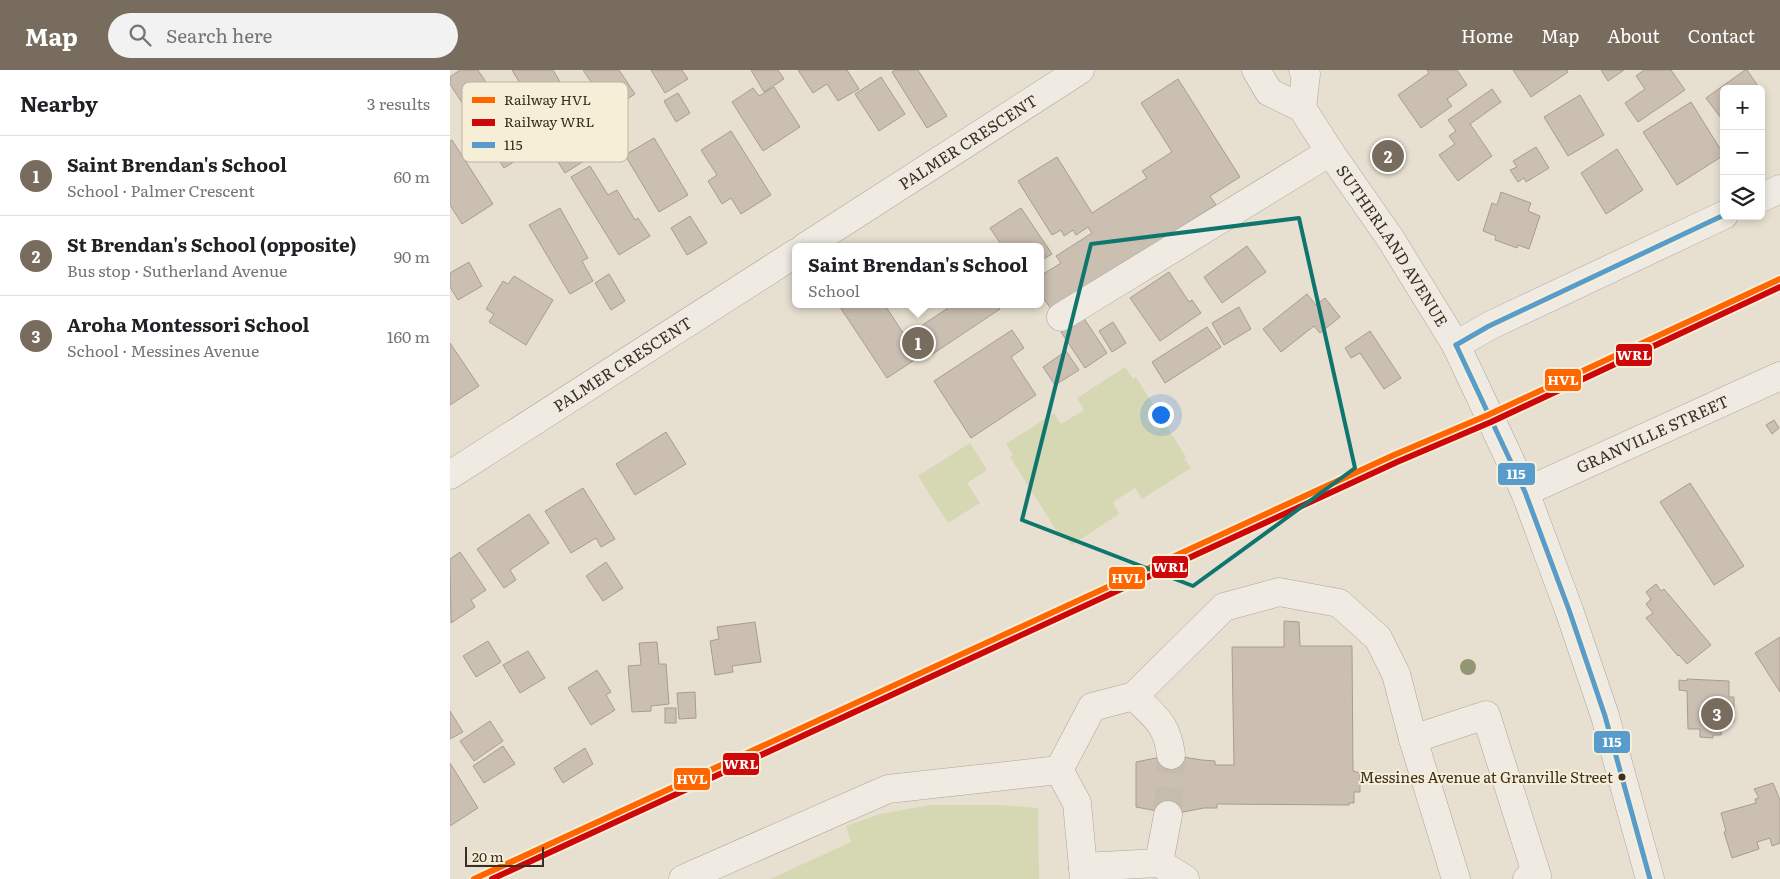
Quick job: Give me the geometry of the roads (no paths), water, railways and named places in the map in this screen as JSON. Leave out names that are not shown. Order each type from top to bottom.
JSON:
[{"type":"street","name":"PALMER CRESCENT","points":[[811,243],[1080,70]]},
{"type":"street","points":[[1256,70],[1269,92],[1302,108],[1306,74],[1303,70]]},
{"type":"street","name":"SUTHERLAND AVENUE","points":[[1302,108],[1390,238],[1456,345],[1525,492],[1569,610],[1605,716],[1650,879]]},
{"type":"street","points":[[1061,317],[1330,152]]},
{"type":"street","points":[[1765,196],[1780,189]]},
{"type":"street","points":[[1456,345],[1495,323],[1720,217]]},
{"type":"street","name":"PALMER CRESCENT","points":[[450,476],[792,256]]},
{"type":"street","name":"GRANVILLE STREET","points":[[1525,492],[1780,376]]},
{"type":"street","points":[[1059,770],[1092,706],[1134,696],[1224,607],[1279,592],[1340,603],[1378,638],[1396,674],[1413,739],[1456,879]]},
{"type":"street","points":[[1134,696],[1160,722],[1169,737],[1171,755]]},
{"type":"street","points":[[1413,739],[1486,715],[1538,876],[1527,879]]},
{"type":"street","points":[[1059,770],[1077,803],[1084,873],[1159,863],[1185,879]]},
{"type":"street","points":[[682,879],[888,789],[1059,770]]},
{"type":"street","points":[[1159,863],[1168,816]]},
{"type":"tunnel","points":[[1168,815],[1171,755]]},
{"type":"rail line","name":"HVL","points":[[474,879],[1394,455],[1488,415],[1780,279]]},
{"type":"rail line","name":"WRL","points":[[492,879],[1397,462],[1491,422],[1780,287]]},
{"type":"place","name":"St Brendan's School (opposite)","points":[[1388,156]]},
{"type":"place","name":"Saint Brendan's School","points":[[918,343]]},
{"type":"place","name":"Aroha Montessori School","points":[[1717,714]]},
{"type":"place","name":"Messines Avenue at Granville Street","points":[[1622,777]]}]
